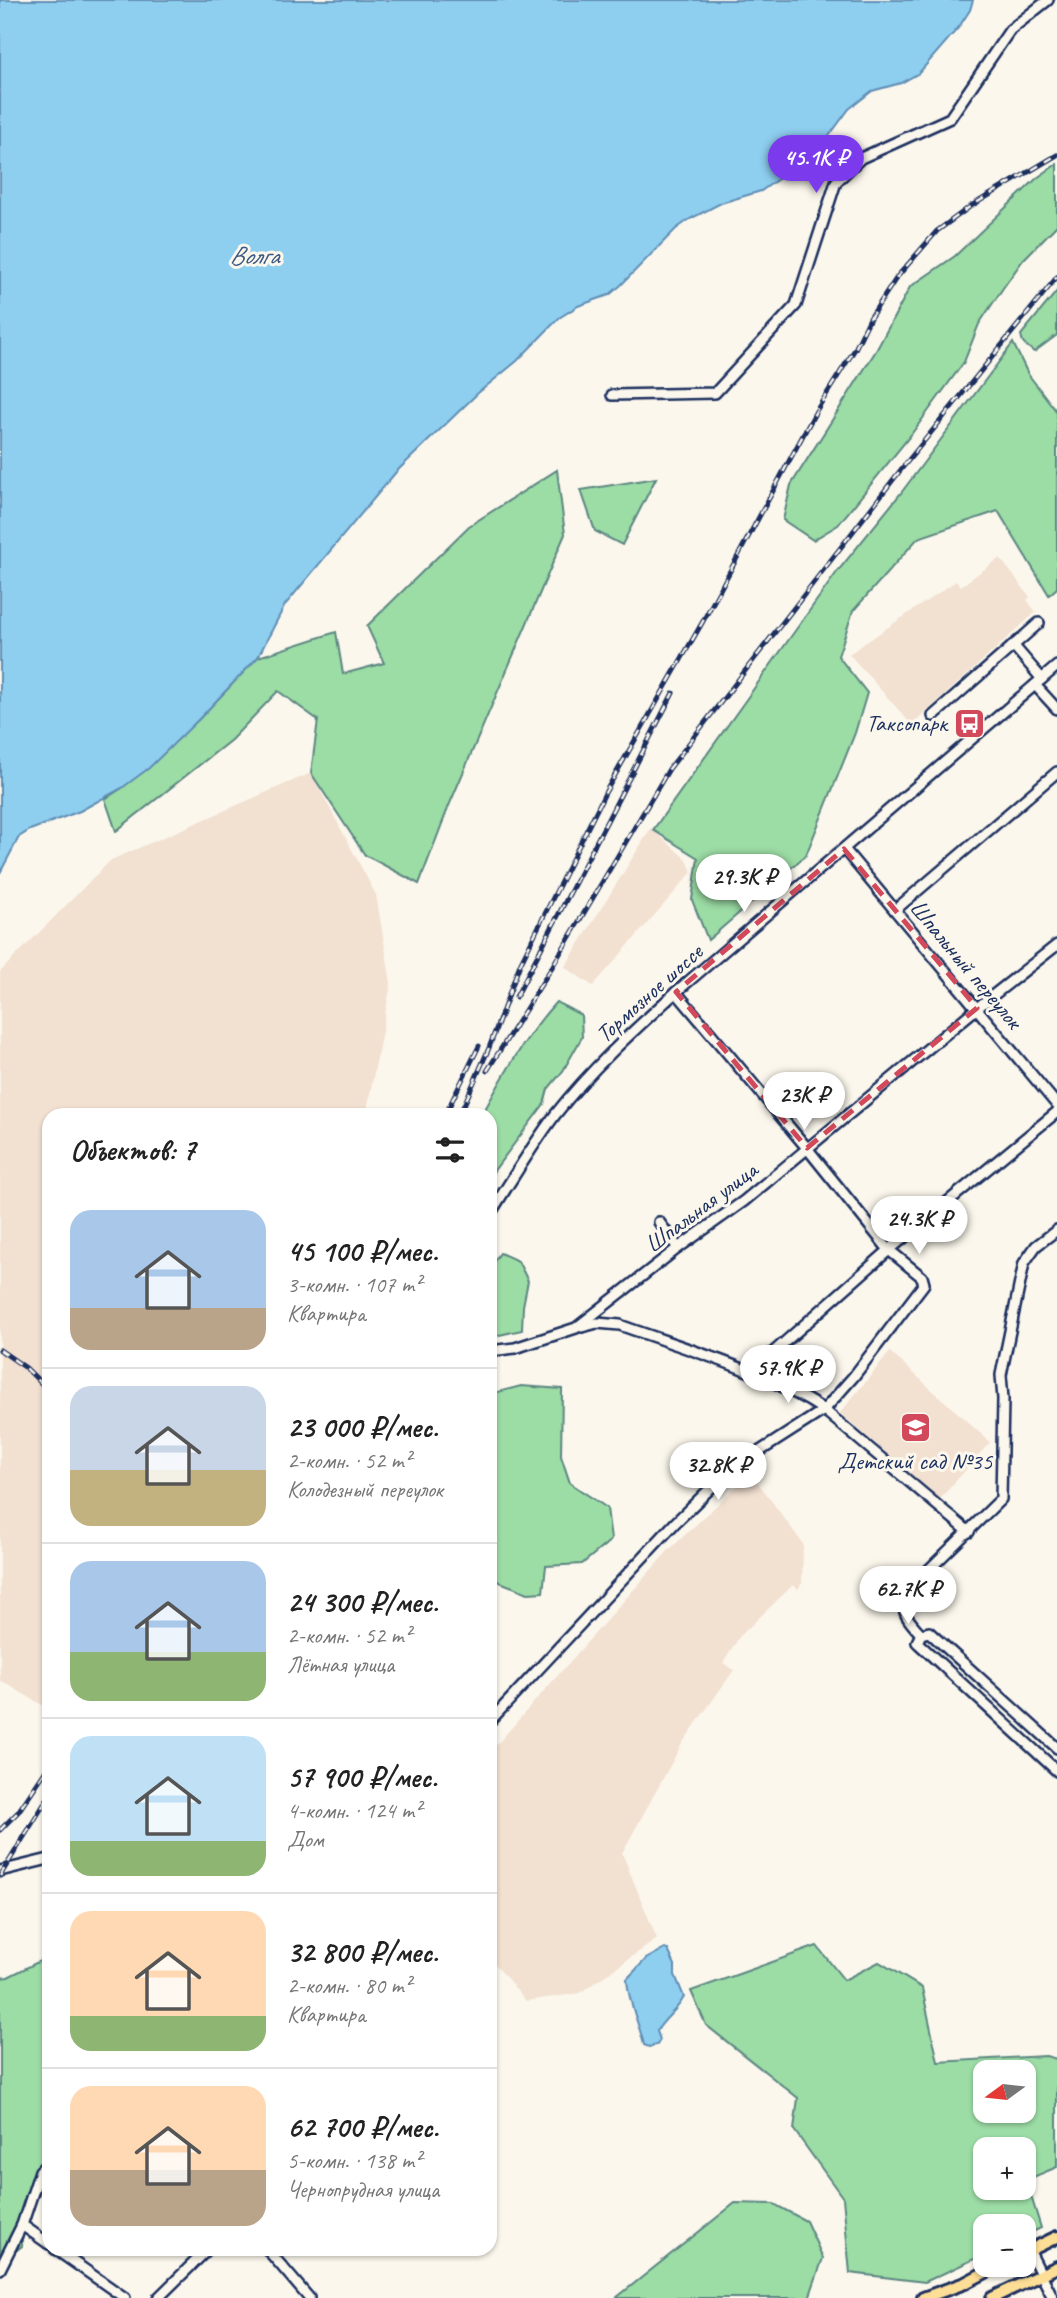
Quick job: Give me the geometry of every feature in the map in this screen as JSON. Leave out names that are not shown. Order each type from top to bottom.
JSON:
[{"type":"main road","points":[[1036,2247],[1057,2237]]},
{"type":"main road","points":[[992,2298],[1057,2267]]},
{"type":"main road","points":[[923,2298],[976,2277]]},
{"type":"street","points":[[612,395],[715,393],[796,305],[836,182],[861,158],[950,118],[1010,30],[1048,0]]},
{"type":"street","points":[[933,716],[1039,623]]},
{"type":"street","points":[[1013,645],[1057,709]]},
{"type":"street","name":"Тормозное шоссе","points":[[497,1203],[536,1143],[578,1088],[631,1033],[1057,666]]},
{"type":"street","points":[[895,910],[1057,772]]},
{"type":"street","name":"Шпальный переулок","points":[[844,849],[1057,1105]]},
{"type":"street","name":"Шпальная улица","points":[[497,1350],[516,1348],[576,1328],[678,1248],[744,1201],[1057,944]]},
{"type":"street","points":[[497,1714],[675,1523],[726,1473],[824,1410],[854,1376],[923,1284],[922,1277],[889,1250],[676,992]]},
{"type":"street","points":[[751,1372],[889,1250],[1057,1112]]},
{"type":"street","points":[[659,1222],[678,1248]]},
{"type":"street","points":[[921,1634],[907,1619],[902,1608],[903,1595],[1001,1499],[1001,1375],[1024,1263],[1037,1246],[1057,1230]]},
{"type":"street","points":[[576,1328],[597,1323],[620,1325],[751,1372],[799,1394],[824,1410],[969,1532]]},
{"type":"street","points":[[921,1634],[929,1632],[1057,1748]]},
{"type":"street","points":[[921,1634],[919,1644],[1057,1771]]},
{"type":"street","points":[[0,1871],[42,1861]]},
{"type":"street","points":[[0,2269],[22,2225],[42,2169]]},
{"type":"street","points":[[22,2225],[42,2239]]},
{"type":"street","points":[[65,2256],[125,2298]]},
{"type":"street","points":[[158,2298],[201,2256]]},
{"type":"street","points":[[274,2256],[309,2298]]},
{"type":"street","points":[[1036,2265],[1053,2298]]},
{"type":"highlighted area","points":[[844,849],[977,1008],[807,1148],[676,992]]},
{"type":"shaded area","points":[[1000,558],[1030,597],[1027,600],[1036,612],[912,725],[849,654],[956,581],[961,586]]},
{"type":"shaded area","points":[[311,773],[376,895],[391,983],[367,1108],[42,1108],[42,1705],[0,1680],[0,972],[111,860]]},
{"type":"shaded area","points":[[651,828],[687,860],[692,872],[593,986],[565,967]]},
{"type":"shaded area","name":"Детский сад №35","points":[[890,1352],[990,1442],[940,1499],[840,1413]]},
{"type":"shaded area","points":[[751,1473],[803,1544],[802,1583],[798,1589],[793,1585],[740,1636],[723,1663],[734,1670],[683,1742],[622,1853],[657,1939],[580,1993],[526,2001],[497,1966],[497,1744],[668,1551]]},
{"type":"green space","points":[[1057,164],[1057,225],[1023,260],[1003,288],[979,324],[964,362],[910,436],[838,525],[813,540],[783,520],[791,485],[877,349],[910,287],[955,256],[1037,178]]},
{"type":"green space","points":[[1057,291],[1057,335],[1034,352],[1023,343],[1021,335]]},
{"type":"green space","points":[[1013,343],[1028,374],[1057,412],[1057,588],[1049,595],[998,511],[918,538],[853,611],[838,656],[867,693],[855,733],[806,855],[708,940],[692,900],[698,858],[653,830],[837,572],[901,493]]},
{"type":"green space","points":[[557,470],[565,534],[448,808],[419,884],[365,855],[311,773],[318,720],[278,691],[231,740],[116,831],[105,799],[122,788],[198,720],[258,657],[336,632],[343,674],[384,663],[367,626],[469,526]]},
{"type":"green space","points":[[656,478],[622,545],[595,531],[581,490]]},
{"type":"green space","points":[[556,1002],[581,1015],[582,1037],[563,1071],[548,1089],[544,1104],[497,1167],[497,1108],[486,1108],[525,1042]]},
{"type":"green space","points":[[500,1253],[518,1261],[528,1281],[522,1330],[497,1335],[497,1257]]},
{"type":"green space","points":[[521,1386],[562,1389],[561,1456],[570,1483],[607,1508],[611,1540],[582,1564],[546,1566],[543,1592],[528,1593],[497,1581],[497,1392]]},
{"type":"green space","points":[[817,1946],[844,1980],[879,1962],[922,1988],[938,2062],[973,2060],[973,2123],[1036,2123],[1036,2060],[974,2060],[1046,2056],[1057,2059],[1057,2167],[1036,2176],[1036,2137],[973,2137],[973,2200],[1032,2200],[1041,2228],[1036,2230],[1036,2214],[973,2214],[973,2260],[925,2282],[850,2273],[843,2198],[794,2130],[798,2098],[706,2025],[691,1991]]},
{"type":"green space","points":[[42,1960],[42,2165],[27,2198],[22,2246],[0,2264],[0,1978],[8,1977]]},
{"type":"green space","points":[[735,2203],[774,2204],[806,2221],[823,2258],[809,2298],[616,2298]]},
{"type":"water","name":"Волга","points":[[0,0],[973,0],[959,27],[919,73],[901,83],[872,91],[849,109],[826,140],[795,167],[761,191],[721,203],[690,219],[676,229],[609,295],[578,306],[559,318],[517,361],[478,393],[396,472],[285,605],[258,657],[198,720],[149,768],[122,788],[80,811],[30,830],[19,837],[0,873]]},
{"type":"water","points":[[664,1949],[668,1950],[675,1965],[675,1975],[684,1997],[657,2031],[660,2040],[657,2045],[649,2047],[644,2045],[627,1979],[646,1959]]},
{"type":"railway","points":[[463,1108],[489,1048],[520,964],[606,791],[870,318],[897,277],[937,231],[971,206],[1057,155]]},
{"type":"railway","points":[[487,1071],[669,769],[903,467],[1057,277]]},
{"type":"railway","points":[[516,997],[673,693]]},
{"type":"railway","points":[[448,1108],[479,1046]]},
{"type":"railway","points":[[0,1350],[26,1368],[42,1384]]},
{"type":"railway","points":[[0,1830],[18,1812],[42,1776]]},
{"type":"railway","points":[[0,1876],[42,1807]]},
{"type":"place","name":"Таксопарк","points":[[970,723]]},
{"type":"place","name":"Детский сад №35","points":[[915,1427]]}]
